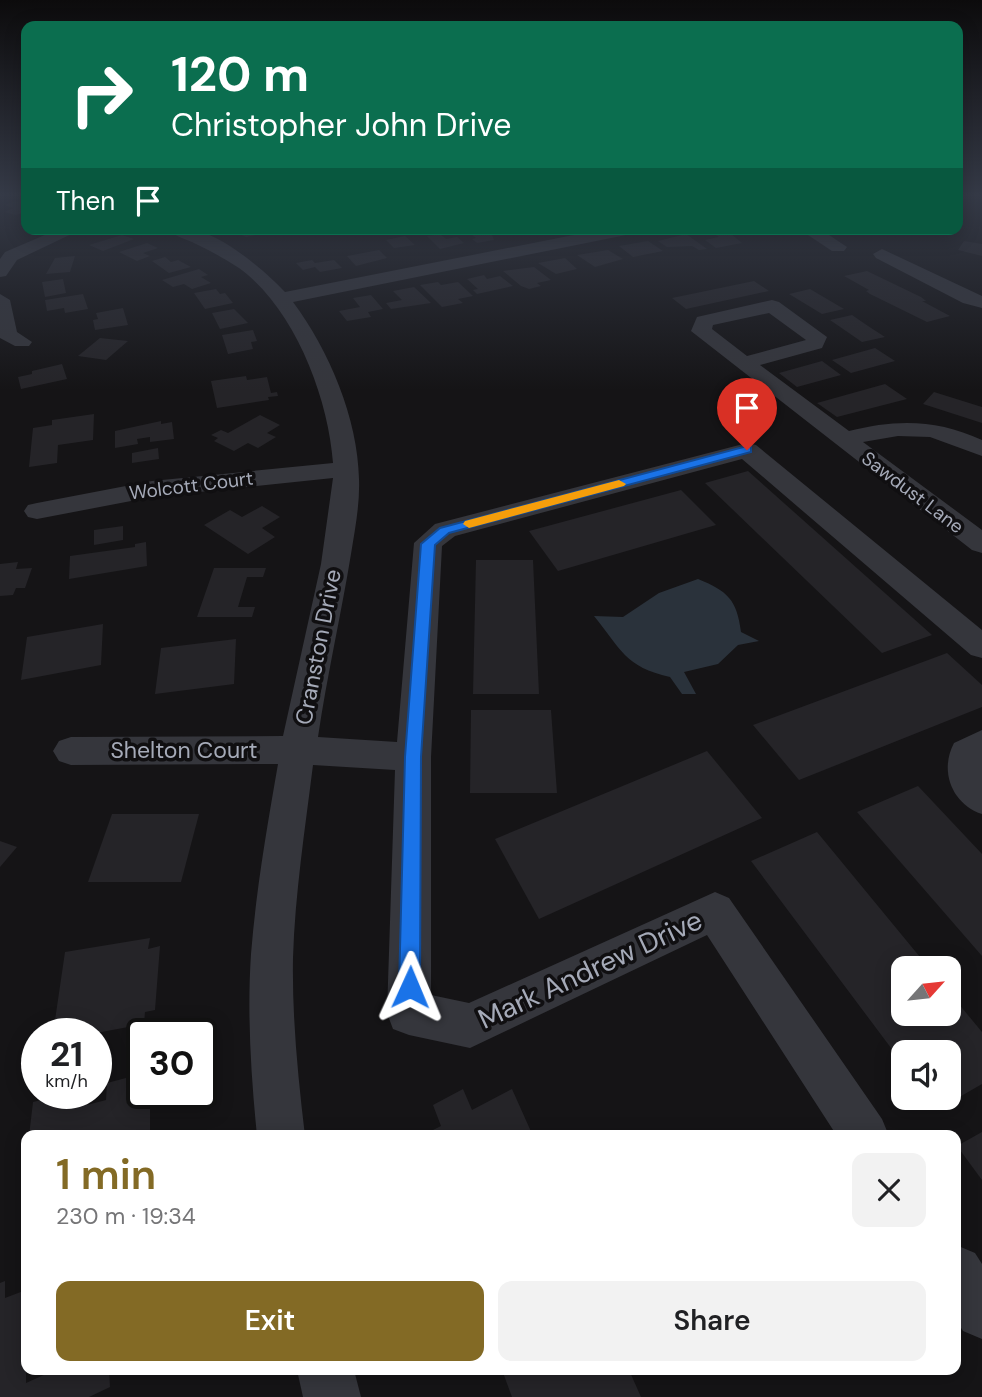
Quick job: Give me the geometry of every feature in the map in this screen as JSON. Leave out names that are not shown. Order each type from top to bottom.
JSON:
[{"type":"street","name":"Cranston Drive","points":[[235,259],[282,298],[304,330],[339,426],[346,470],[341,531],[323,636],[298,750],[274,932],[273,1046],[280,1130]]},
{"type":"street","points":[[282,298],[478,259]]},
{"type":"street","points":[[892,259],[970,299],[982,302]]},
{"type":"street","points":[[0,300],[8,335],[22,342]]},
{"type":"street","name":"Sawdust Lane","points":[[744,363],[815,344],[817,337],[772,306],[704,321],[701,331],[982,544]]},
{"type":"street","name":"Sawdust Lane","points":[[844,440],[896,427],[912,426],[951,435],[982,449]]},
{"type":"street","name":"Mark Andrew Drive","points":[[861,1130],[715,911],[470,1026],[409,1013],[413,757],[428,544],[445,530],[747,450],[982,647]]},
{"type":"street","name":"Wolcott Court","points":[[37,511],[185,483],[346,470]]},
{"type":"street","points":[[982,744],[966,753],[961,768],[969,786],[982,799]]},
{"type":"street","points":[[298,750],[413,757]]},
{"type":"street","name":"Shelton Court","points":[[71,751],[298,750]]},
{"type":"street","points":[[961,1280],[982,1312]]},
{"type":"street","points":[[327,1375],[332,1397]]},
{"type":"shaded area","points":[[698,579],[729,598],[737,611],[741,632],[759,641],[738,645],[718,664],[684,672],[696,694],[682,694],[670,677],[643,668],[625,655],[594,616],[623,617],[659,593]]},
{"type":"building","points":[[54,259],[74,259],[70,272],[46,274]]},
{"type":"building","points":[[350,259],[382,259],[356,266]]},
{"type":"building","points":[[566,259],[577,269],[556,274],[538,263]]},
{"type":"building","points":[[583,259],[622,259],[595,267]]},
{"type":"building","points":[[178,260],[191,267],[169,273],[152,261]]},
{"type":"building","points":[[312,260],[315,263],[334,260],[342,268],[320,272],[315,267],[303,270],[296,263]]},
{"type":"building","points":[[534,267],[551,280],[537,283],[541,286],[529,289],[503,271]]},
{"type":"building","points":[[199,269],[208,275],[201,277],[211,283],[192,289],[184,284],[173,287],[162,280]]},
{"type":"building","points":[[867,271],[921,297],[926,301],[922,301],[950,316],[927,322],[870,294],[866,291],[869,290],[844,276]]},
{"type":"building","points":[[484,275],[487,279],[500,276],[513,286],[477,294],[473,290],[478,289],[467,279]]},
{"type":"building","points":[[63,279],[66,293],[45,297],[42,282]]},
{"type":"building","points":[[754,281],[769,291],[686,309],[672,298]]},
{"type":"building","points":[[438,282],[441,285],[458,282],[473,296],[458,299],[463,303],[442,307],[420,285]]},
{"type":"building","points":[[414,287],[431,303],[391,309],[386,303],[402,300],[393,291]]},
{"type":"building","points":[[216,289],[220,294],[225,293],[233,303],[205,309],[194,293]]},
{"type":"building","points":[[810,289],[844,309],[822,314],[789,294]]},
{"type":"building","points":[[83,294],[88,309],[65,313],[64,308],[47,311],[45,300]]},
{"type":"building","points":[[371,295],[383,309],[368,312],[371,317],[347,321],[339,311],[360,307],[353,298]]},
{"type":"building","points":[[123,308],[128,325],[95,330],[93,320],[98,319],[96,313]]},
{"type":"building","points":[[234,309],[248,323],[220,329],[212,313]]},
{"type":"building","points":[[852,315],[885,337],[862,342],[830,320]]},
{"type":"building","points":[[253,330],[257,341],[251,342],[253,349],[228,354],[222,335]]},
{"type":"building","points":[[100,338],[128,341],[106,360],[78,356]]},
{"type":"building","points":[[875,348],[895,361],[851,373],[832,360]]},
{"type":"building","points":[[822,361],[841,375],[797,387],[779,373]]},
{"type":"building","points":[[62,364],[67,379],[21,389],[18,377]]},
{"type":"building","points":[[246,376],[247,380],[267,377],[271,393],[277,392],[278,396],[268,397],[269,400],[217,408],[211,381]]},
{"type":"building","points":[[885,384],[907,399],[837,417],[817,403]]},
{"type":"building","points":[[934,392],[982,407],[982,423],[923,404]]},
{"type":"building","points":[[94,414],[93,440],[58,445],[57,463],[29,467],[33,428],[52,425],[52,420]]},
{"type":"building","points":[[260,415],[280,425],[267,433],[276,437],[258,448],[248,443],[234,451],[214,441],[218,438],[211,435],[221,430],[228,433]]},
{"type":"building","points":[[161,421],[161,424],[172,422],[174,439],[150,442],[150,437],[137,439],[138,444],[115,448],[115,431]]},
{"type":"building","points":[[158,448],[159,459],[132,463],[132,453]]},
{"type":"building","points":[[748,471],[932,635],[882,653],[705,483]]},
{"type":"building","points":[[681,490],[716,525],[558,571],[529,531]]},
{"type":"building","points":[[262,506],[280,517],[262,528],[275,537],[248,554],[204,525],[230,510],[242,517]]},
{"type":"building","points":[[123,526],[123,540],[94,545],[94,530]]},
{"type":"building","points":[[146,542],[147,566],[69,579],[70,556],[135,547],[135,544]]},
{"type":"building","points":[[476,560],[533,560],[539,694],[473,694]]},
{"type":"building","points":[[18,562],[16,569],[32,568],[25,588],[16,588],[13,595],[0,596],[0,564]]},
{"type":"building","points":[[214,568],[266,568],[263,577],[247,577],[238,607],[255,607],[252,617],[197,617]]},
{"type":"building","points":[[103,624],[101,665],[21,680],[27,637]]},
{"type":"building","points":[[236,639],[234,684],[155,694],[161,648]]},
{"type":"building","points":[[947,653],[982,685],[982,707],[799,780],[753,725]]},
{"type":"building","points":[[471,710],[551,710],[557,793],[470,793]]},
{"type":"building","points":[[707,751],[762,818],[539,919],[495,839]]},
{"type":"building","points":[[918,786],[982,854],[982,956],[857,812]]},
{"type":"building","points":[[112,814],[199,814],[181,882],[88,882]]},
{"type":"building","points":[[817,832],[919,956],[891,956],[891,1026],[961,1026],[961,1007],[982,1032],[982,1084],[961,1096],[961,1040],[891,1040],[891,1048],[751,861]]},
{"type":"building","points":[[0,841],[17,847],[0,867]]},
{"type":"building","points":[[150,938],[148,949],[160,946],[155,1010],[145,1012],[144,1018],[126,1018],[126,1027],[112,1030],[112,1018],[55,1018],[65,952]]},
{"type":"building","points":[[126,1078],[126,1109],[150,1109],[150,1130],[30,1130],[32,1109],[112,1109],[112,1082]]},
{"type":"building","points":[[463,1089],[472,1110],[512,1089],[530,1130],[433,1130],[441,1126],[433,1105]]},
{"type":"building","points":[[982,1132],[982,1180],[961,1151],[961,1144]]},
{"type":"building","points":[[5,1281],[5,1298],[21,1292],[21,1375],[26,1375],[26,1383],[44,1375],[109,1375],[110,1387],[89,1397],[0,1397],[0,1283]]},
{"type":"building","points":[[504,1375],[631,1375],[641,1397],[512,1397]]},
{"type":"slow traffic","points":[[469,524],[619,484]]},
{"type":"route","points":[[410,987],[413,757],[428,544],[445,530],[747,450]]}]
